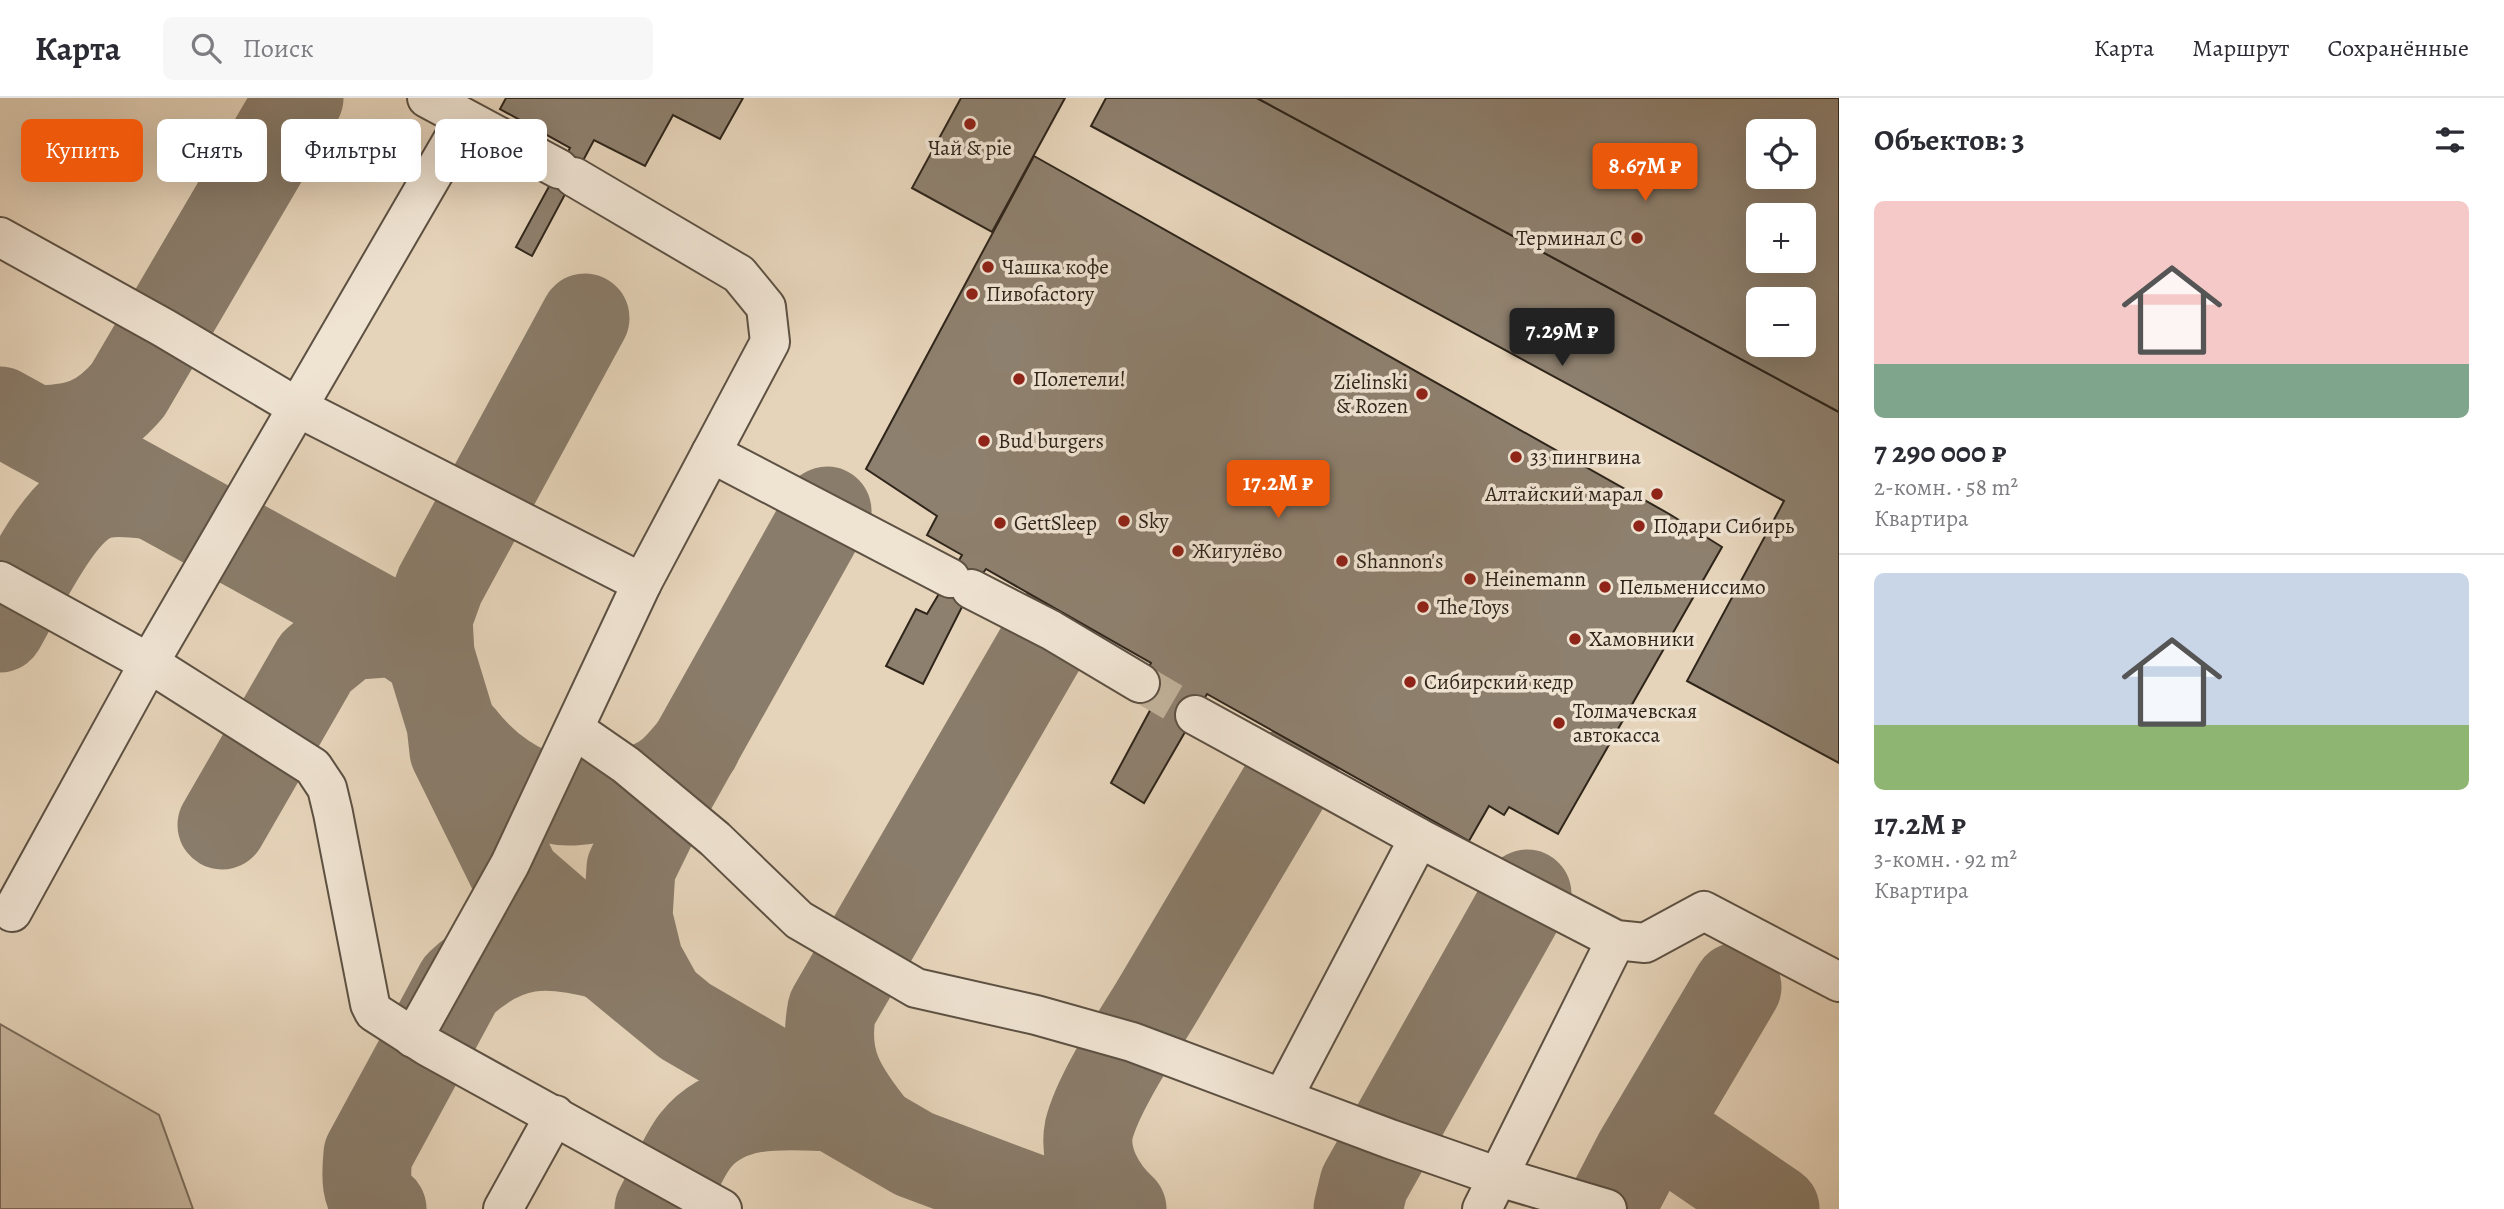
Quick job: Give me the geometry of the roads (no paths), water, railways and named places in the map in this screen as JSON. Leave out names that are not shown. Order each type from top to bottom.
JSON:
[{"type":"lane","points":[[427,98],[466,119]]},
{"type":"lane","points":[[413,1038],[510,864],[642,583],[771,341],[766,307],[739,274],[547,162]]},
{"type":"lane","points":[[12,912],[149,663],[435,172]]},
{"type":"lane","points":[[0,237],[164,328],[297,407],[642,583]]},
{"type":"lane","points":[[711,453],[1051,630],[1140,683]]},
{"type":"lane","points":[[0,581],[149,663],[313,767],[322,778],[332,813],[370,1004],[381,1018],[722,1209]]},
{"type":"lane","points":[[1195,715],[1419,838],[1616,940],[1645,943],[1704,911],[1839,982]]},
{"type":"lane","points":[[574,729],[626,765],[715,839],[799,920],[916,988],[1036,1015],[1132,1042],[1390,1139],[1491,1193],[1608,1209]]},
{"type":"lane","points":[[1283,1097],[1419,838]]},
{"type":"lane","points":[[1491,1193],[1616,940]]},
{"type":"lane","points":[[503,1209],[555,1115]]},
{"type":"tunnel","points":[[1140,683],[1195,715]]},
{"type":"place","name":"Чай & pie","points":[[970,124]]},
{"type":"place","name":"Терминал С","points":[[1637,238]]},
{"type":"place","name":"Чашка кофе","points":[[988,267]]},
{"type":"place","name":"Пивоfactory","points":[[972,294]]},
{"type":"place","name":"Полетели!","points":[[1019,379]]},
{"type":"place","name":"Zielinski & Rozen","points":[[1422,394]]},
{"type":"place","name":"Bud burgers","points":[[984,441]]},
{"type":"place","name":"33 пингвина","points":[[1516,457]]},
{"type":"place","name":"Алтайский марал","points":[[1657,494]]},
{"type":"place","name":"Sky","points":[[1124,521]]},
{"type":"place","name":"GettSleep","points":[[1000,523]]},
{"type":"place","name":"Подари Сибирь","points":[[1639,526]]},
{"type":"place","name":"Жигулёво","points":[[1178,551]]},
{"type":"place","name":"Shannon's","points":[[1342,561]]},
{"type":"place","name":"Heinemann","points":[[1470,579]]},
{"type":"place","name":"Пельмениссимо","points":[[1605,587]]},
{"type":"place","name":"The Toys","points":[[1423,607]]},
{"type":"place","name":"Хамовники","points":[[1575,639]]},
{"type":"place","name":"Сибирский кедр","points":[[1410,682]]},
{"type":"place","name":"Толмачевская автокасса","points":[[1559,723]]}]
